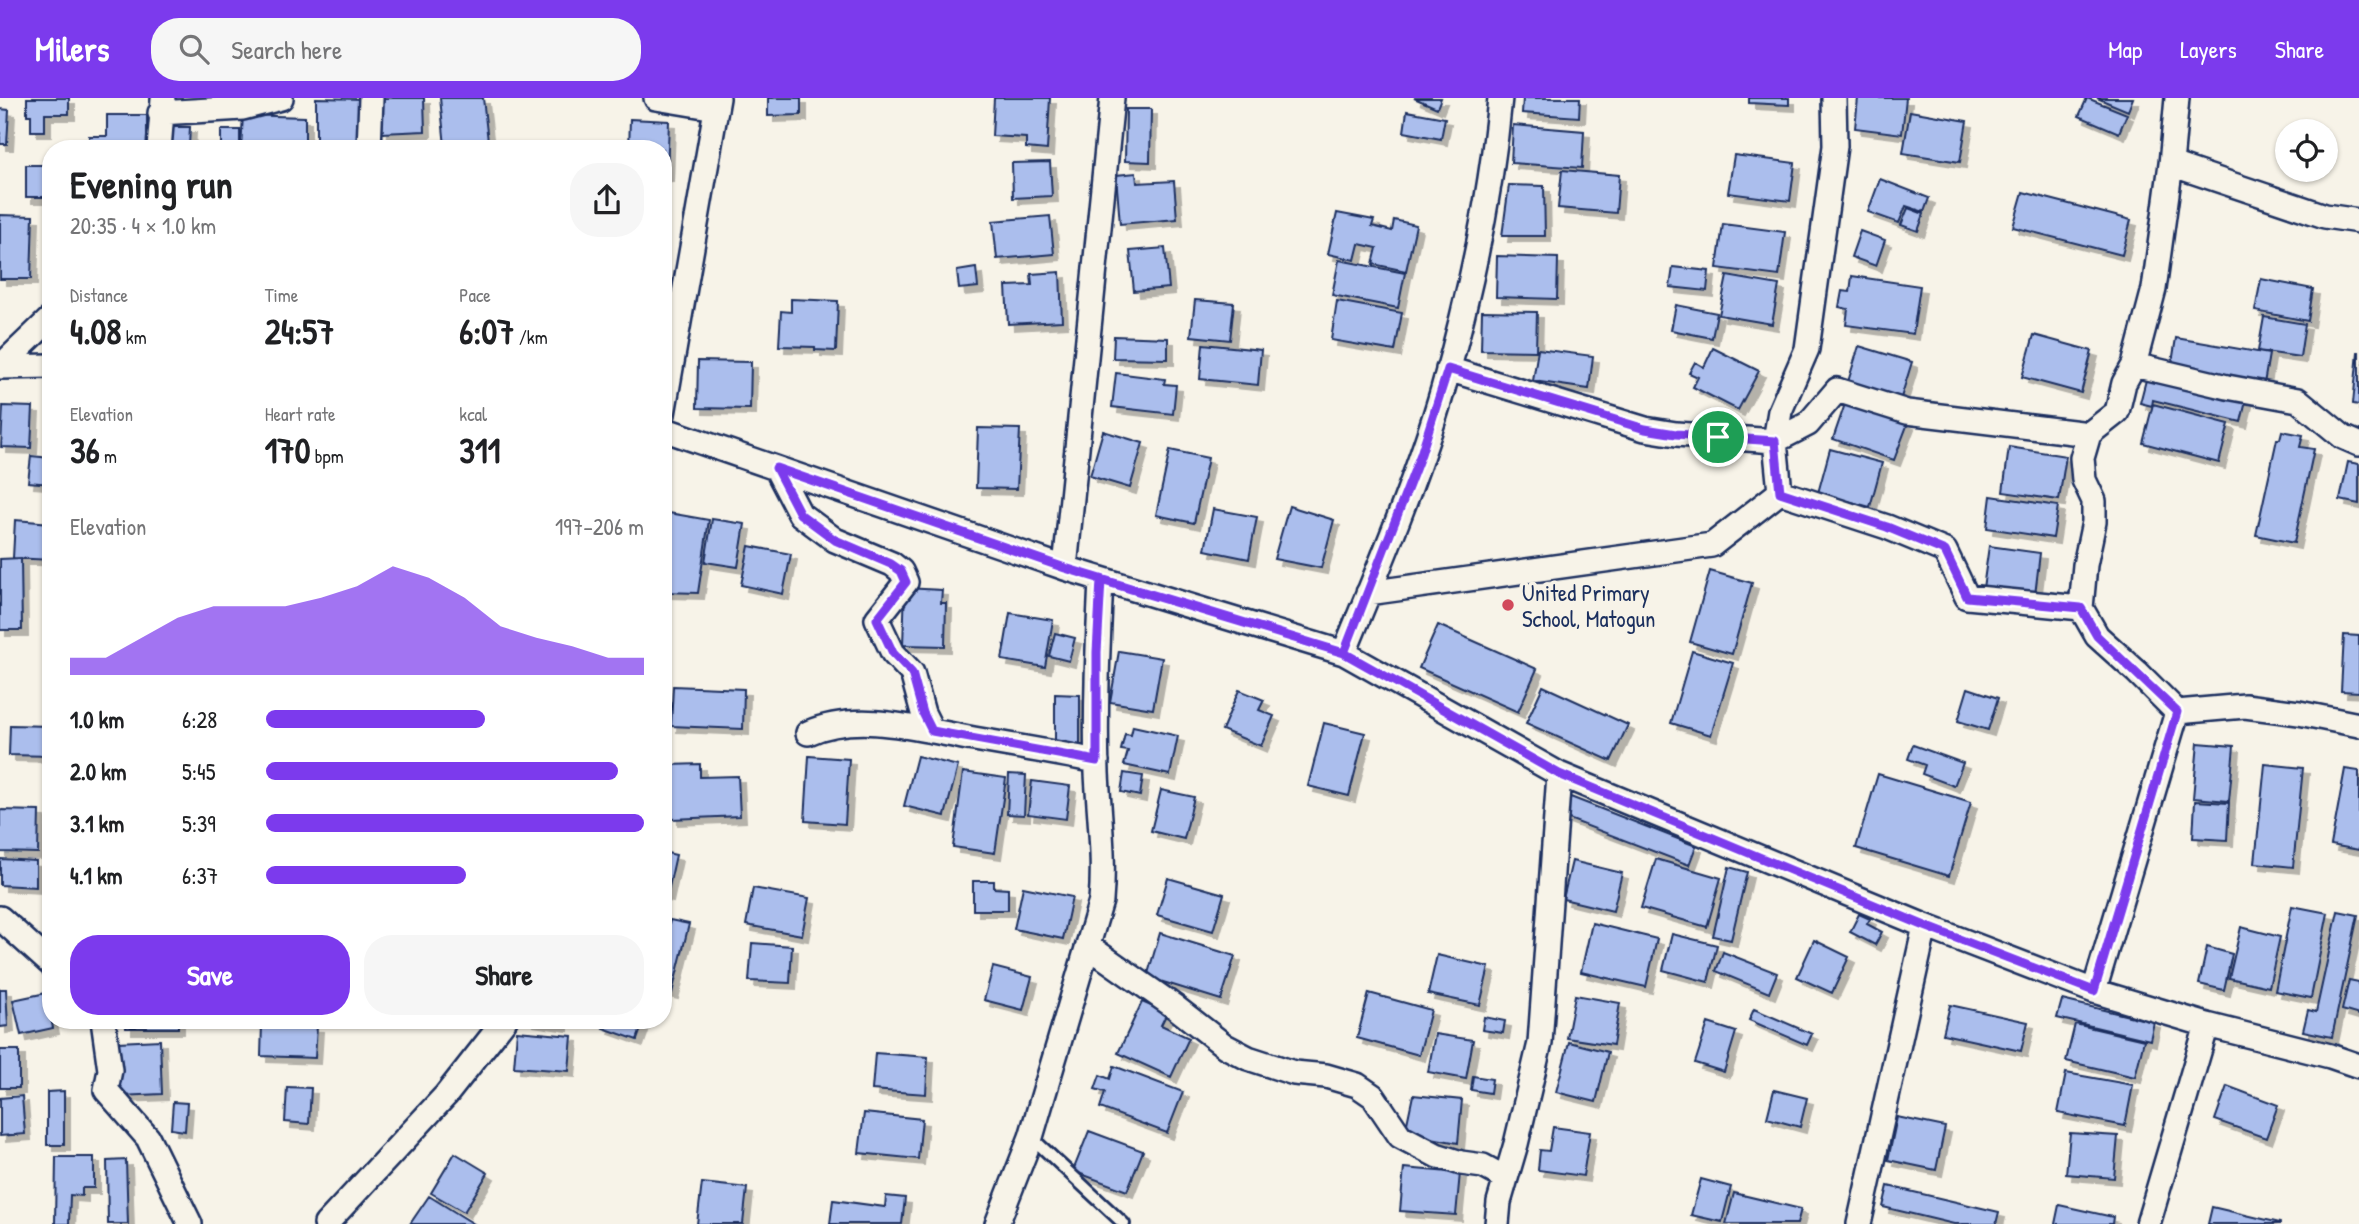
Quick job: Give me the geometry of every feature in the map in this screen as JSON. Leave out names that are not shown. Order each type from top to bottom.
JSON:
[{"type":"street","points":[[160,140],[162,105],[243,108],[281,98]]},
{"type":"street","points":[[369,140],[371,98]]},
{"type":"street","points":[[656,98],[717,103],[672,362]]},
{"type":"street","points":[[1065,568],[1112,98]]},
{"type":"street","points":[[1344,653],[1421,454],[1448,369],[1491,178],[1500,98]]},
{"type":"street","points":[[1780,492],[1775,441],[1780,411],[1807,349],[1835,146],[1833,98]]},
{"type":"street","points":[[2177,98],[2154,289],[2134,365],[2124,383],[2117,412],[2089,434],[2082,458],[2084,480],[2094,501],[2094,523],[2085,565],[2081,608],[2097,636],[2177,712],[2245,706],[2359,725]]},
{"type":"street","points":[[2171,164],[2325,216],[2359,221]]},
{"type":"street","points":[[0,367],[42,327]]},
{"type":"street","points":[[2134,365],[2227,387],[2298,400],[2343,437],[2359,444]]},
{"type":"street","points":[[0,367],[42,366]]},
{"type":"street","points":[[1448,369],[1645,429],[1676,434],[1775,441],[1808,424],[1838,390],[1907,412],[2089,434]]},
{"type":"street","points":[[672,432],[1101,580],[1344,653],[1559,774],[1925,926],[2094,991],[2359,1066]]},
{"type":"street","points":[[776,468],[800,514],[835,540],[901,571],[906,582],[877,619],[893,653],[912,673],[923,713],[932,731]]},
{"type":"street","points":[[1368,593],[1712,545],[1780,492]]},
{"type":"street","points":[[1780,492],[1887,527],[1945,551],[1967,597],[2081,608]]},
{"type":"street","points":[[997,1224],[1031,1137],[1101,901],[1103,872],[1097,761],[1097,652],[1101,580]]},
{"type":"street","points":[[2094,991],[2177,712]]},
{"type":"street","points":[[808,733],[842,723],[904,726],[1097,761]]},
{"type":"street","points":[[1497,1224],[1505,1178],[1541,1043],[1559,774]]},
{"type":"street","points":[[0,918],[42,956]]},
{"type":"street","points":[[1859,1224],[1925,926]]},
{"type":"street","points":[[1088,946],[1225,1046],[1248,1058],[1294,1073],[1326,1076],[1357,1085],[1373,1096],[1400,1136],[1436,1155],[1483,1166],[1505,1178]]},
{"type":"street","points":[[2148,1224],[2207,1025]]},
{"type":"street","points":[[104,1029],[110,1070],[106,1090],[148,1138],[190,1224]]},
{"type":"street","points":[[326,1224],[446,1095],[498,1029]]},
{"type":"lane","points":[[1031,1137],[1124,1224]]},
{"type":"building","points":[[27,98],[69,98],[69,114],[45,114],[45,131],[31,131]]},
{"type":"building","points":[[316,98],[363,99],[363,140],[316,140]]},
{"type":"building","points":[[380,98],[424,98],[425,131],[382,133]]},
{"type":"building","points":[[440,98],[483,98],[488,140],[444,140]]},
{"type":"building","points":[[768,98],[801,98],[801,115],[768,116]]},
{"type":"building","points":[[994,98],[1050,98],[1047,150],[1026,148],[1026,138],[992,136]]},
{"type":"building","points":[[1414,98],[1441,98],[1437,108]]},
{"type":"building","points":[[1523,98],[1580,98],[1579,117],[1522,113]]},
{"type":"building","points":[[1749,98],[1789,98],[1789,105],[1749,103]]},
{"type":"building","points":[[1858,98],[1906,98],[1902,134],[1855,128]]},
{"type":"building","points":[[2087,98],[2127,114],[2119,133],[2079,116]]},
{"type":"building","points":[[2097,98],[2133,98],[2128,111]]},
{"type":"building","points":[[0,109],[9,110],[7,144],[0,144]]},
{"type":"building","points":[[1126,109],[1151,109],[1150,162],[1125,161]]},
{"type":"building","points":[[1407,111],[1445,118],[1441,139],[1404,132]]},
{"type":"building","points":[[1910,111],[1967,121],[1960,162],[1903,153]]},
{"type":"building","points":[[107,115],[147,115],[147,140],[89,140],[89,136],[107,136]]},
{"type":"building","points":[[243,115],[305,117],[305,140],[242,140]]},
{"type":"building","points":[[630,119],[669,121],[668,140],[629,140]]},
{"type":"building","points":[[1513,125],[1584,131],[1582,168],[1511,163]]},
{"type":"building","points":[[166,127],[190,127],[189,140],[165,140]]},
{"type":"building","points":[[221,130],[240,130],[240,140],[221,140]]},
{"type":"building","points":[[1734,155],[1795,163],[1790,201],[1728,193]]},
{"type":"building","points":[[1050,162],[1052,196],[1013,198],[1012,163]]},
{"type":"building","points":[[26,165],[42,165],[42,197],[26,197]]},
{"type":"building","points":[[1562,170],[1619,175],[1616,213],[1558,208]]},
{"type":"building","points":[[1136,173],[1137,183],[1174,181],[1177,219],[1120,224],[1116,175]]},
{"type":"building","points":[[1880,179],[1929,198],[1924,212],[1906,206],[1899,223],[1868,212]]},
{"type":"building","points":[[1509,185],[1544,186],[1545,236],[1502,236]]},
{"type":"building","points":[[2023,192],[2131,220],[2122,255],[2013,227]]},
{"type":"building","points":[[1908,208],[1924,214],[1918,231],[1901,225]]},
{"type":"building","points":[[1337,213],[1374,220],[1372,226],[1392,231],[1394,220],[1416,225],[1406,271],[1373,264],[1377,248],[1359,244],[1355,260],[1328,254]]},
{"type":"building","points":[[0,215],[33,216],[31,279],[0,279]]},
{"type":"building","points":[[1050,216],[1054,254],[997,259],[993,221]]},
{"type":"building","points":[[1723,224],[1785,232],[1779,276],[1717,268]]},
{"type":"building","points":[[1860,231],[1885,240],[1876,266],[1851,257]]},
{"type":"building","points":[[1165,248],[1169,288],[1134,291],[1130,251]]},
{"type":"building","points":[[1497,256],[1558,258],[1557,299],[1496,297]]},
{"type":"building","points":[[1339,260],[1405,273],[1398,308],[1332,295]]},
{"type":"building","points":[[1673,267],[1709,271],[1707,291],[1670,287]]},
{"type":"building","points":[[976,268],[978,287],[959,289],[957,271]]},
{"type":"building","points":[[1060,272],[1062,321],[1008,324],[1006,286],[1032,285],[1031,274]]},
{"type":"building","points":[[1727,276],[1779,285],[1772,324],[1719,315]]},
{"type":"building","points":[[1852,276],[1920,286],[1913,334],[1846,325],[1848,309],[1839,307],[1842,291],[1850,292]]},
{"type":"building","points":[[2261,279],[2313,289],[2308,321],[2255,311]]},
{"type":"building","points":[[791,299],[838,301],[836,351],[815,350],[815,347],[779,346],[781,311],[791,312]]},
{"type":"building","points":[[1195,300],[1234,303],[1230,340],[1191,336]]},
{"type":"building","points":[[1337,301],[1402,313],[1395,351],[1331,340]]},
{"type":"building","points":[[1676,305],[1717,313],[1712,338],[1671,330]]},
{"type":"building","points":[[1482,311],[1537,312],[1536,351],[1481,350]]},
{"type":"building","points":[[2264,317],[2305,324],[2300,357],[2258,351]]},
{"type":"building","points":[[2034,335],[2092,351],[2081,393],[2022,377]]},
{"type":"building","points":[[1114,336],[1168,338],[1168,359],[1113,358]]},
{"type":"building","points":[[2176,338],[2269,354],[2264,384],[2171,369]]},
{"type":"building","points":[[1203,344],[1261,350],[1258,385],[1200,379]]},
{"type":"building","points":[[1859,346],[1912,362],[1900,401],[1847,385]]},
{"type":"building","points":[[1713,348],[1759,371],[1738,410],[1693,387],[1698,377],[1689,373],[1695,362],[1704,367]]},
{"type":"building","points":[[1538,349],[1593,356],[1589,389],[1533,381]]},
{"type":"building","points":[[2359,352],[2359,405],[2353,404]]},
{"type":"building","points":[[698,361],[751,362],[750,409],[697,408]]},
{"type":"building","points":[[1116,373],[1165,379],[1164,384],[1176,385],[1173,414],[1112,407]]},
{"type":"building","points":[[2147,376],[2246,401],[2241,422],[2153,400],[2152,406],[2140,403]]},
{"type":"building","points":[[1846,401],[1908,423],[1894,460],[1833,439]]},
{"type":"building","points":[[2153,404],[2229,424],[2219,463],[2143,443]]},
{"type":"building","points":[[3,406],[33,407],[31,448],[1,447]]},
{"type":"building","points":[[978,428],[1020,429],[1017,489],[976,488]]},
{"type":"building","points":[[1103,431],[1143,443],[1130,488],[1090,476]]},
{"type":"building","points":[[2282,431],[2303,435],[2300,447],[2314,449],[2294,543],[2256,535],[2277,439],[2280,439]]},
{"type":"building","points":[[2009,447],[2066,456],[2059,500],[2003,492]]},
{"type":"building","points":[[1830,449],[1882,463],[1870,507],[1818,493]]},
{"type":"building","points":[[1170,450],[1208,458],[1194,523],[1156,515]]},
{"type":"building","points":[[31,456],[42,457],[42,483],[28,482]]},
{"type":"building","points":[[2348,462],[2359,464],[2359,504],[2340,500]]},
{"type":"building","points":[[1991,496],[2058,506],[2053,538],[1987,528]]},
{"type":"building","points":[[1289,506],[1334,520],[1321,568],[1274,559]]},
{"type":"building","points":[[1213,509],[1257,517],[1249,559],[1205,550]]},
{"type":"building","points":[[672,514],[709,520],[698,593],[672,592]]},
{"type":"building","points":[[712,519],[745,524],[738,567],[705,562]]},
{"type":"building","points":[[15,520],[42,522],[42,560],[13,558]]},
{"type":"building","points":[[749,546],[791,554],[783,594],[741,585]]},
{"type":"building","points":[[1989,546],[2040,553],[2035,595],[1983,588]]},
{"type":"building","points":[[21,558],[22,630],[0,630],[0,559]]},
{"type":"building","points":[[1710,571],[1752,583],[1732,654],[1690,642]]},
{"type":"building","points":[[905,588],[942,590],[941,603],[946,603],[945,646],[903,645]]},
{"type":"building","points":[[1010,613],[1053,620],[1045,667],[1002,660]]},
{"type":"building","points":[[1438,625],[1537,669],[1518,712],[1419,668]]},
{"type":"building","points":[[1055,633],[1075,638],[1069,661],[1049,656]]},
{"type":"building","points":[[2344,635],[2359,636],[2359,692],[2341,691]]},
{"type":"building","points":[[1119,651],[1162,658],[1153,709],[1110,702]]},
{"type":"building","points":[[1692,651],[1733,663],[1711,735],[1671,723]]},
{"type":"building","points":[[673,686],[744,689],[743,729],[672,726]]},
{"type":"building","points":[[1543,686],[1628,725],[1611,761],[1526,723]]},
{"type":"building","points":[[1968,688],[1998,698],[1988,730],[1958,721]]},
{"type":"building","points":[[1239,690],[1264,700],[1259,710],[1274,716],[1261,746],[1222,730]]},
{"type":"building","points":[[1055,694],[1080,695],[1080,749],[1055,749]]},
{"type":"building","points":[[1324,723],[1365,733],[1349,796],[1308,786]]},
{"type":"building","points":[[10,725],[42,726],[42,756],[9,755]]},
{"type":"building","points":[[1133,726],[1178,736],[1170,775],[1124,765],[1128,751],[1121,750],[1125,734],[1131,735]]},
{"type":"building","points":[[2198,743],[2234,746],[2229,801],[2193,798]]},
{"type":"building","points":[[1913,745],[1963,763],[1954,786],[1922,774],[1925,765],[1908,759]]},
{"type":"building","points":[[809,756],[849,759],[845,824],[805,821]]},
{"type":"building","points":[[917,756],[958,766],[945,816],[904,806]]},
{"type":"building","points":[[700,764],[700,777],[738,776],[740,816],[672,819],[672,765]]},
{"type":"building","points":[[2265,764],[2303,768],[2293,867],[2255,863]]},
{"type":"building","points":[[2345,769],[2359,771],[2359,850],[2331,845]]},
{"type":"building","points":[[963,772],[1006,778],[995,853],[953,847]]},
{"type":"building","points":[[1124,773],[1143,776],[1140,796],[1121,792]]},
{"type":"building","points":[[1009,774],[1026,775],[1024,815],[1007,814]]},
{"type":"building","points":[[1878,774],[1971,802],[1949,876],[1856,848]]},
{"type":"building","points":[[1032,781],[1070,786],[1066,819],[1028,814]]},
{"type":"building","points":[[1161,790],[1194,797],[1184,839],[1151,831]]},
{"type":"building","points":[[1568,796],[1696,846],[1689,865],[1561,816]]},
{"type":"building","points":[[2195,801],[2229,803],[2227,840],[2193,838]]},
{"type":"building","points":[[0,810],[39,811],[38,853],[0,852]]},
{"type":"building","points":[[672,854],[676,855],[672,873]]},
{"type":"building","points":[[0,859],[36,861],[36,887],[0,885]]},
{"type":"building","points":[[1656,859],[1721,878],[1707,927],[1641,908]]},
{"type":"building","points":[[1572,861],[1622,873],[1613,911],[1563,899]]},
{"type":"building","points":[[1729,867],[1747,872],[1731,940],[1713,936]]},
{"type":"building","points":[[1168,878],[1224,894],[1213,931],[1157,915]]},
{"type":"building","points":[[973,881],[994,881],[994,888],[1008,889],[1008,910],[973,910]]},
{"type":"building","points":[[1023,887],[1072,897],[1063,939],[1014,929]]},
{"type":"building","points":[[753,888],[809,898],[802,935],[746,925]]},
{"type":"building","points":[[2292,906],[2328,913],[2311,998],[2275,991]]},
{"type":"building","points":[[2338,911],[2358,915],[2332,1037],[2303,1031],[2308,1010],[2316,1012]]},
{"type":"building","points":[[1859,914],[1870,919],[1867,924],[1882,932],[1875,945],[1850,932]]},
{"type":"building","points":[[672,920],[689,924],[672,993]]},
{"type":"building","points":[[1592,923],[1657,939],[1646,987],[1581,972]]},
{"type":"building","points":[[2241,927],[2280,937],[2269,987],[2229,978]]},
{"type":"building","points":[[1160,933],[1235,956],[1221,1000],[1147,977]]},
{"type":"building","points":[[1672,934],[1717,945],[1708,982],[1663,970]]},
{"type":"building","points":[[1814,940],[1849,957],[1832,993],[1797,977]]},
{"type":"building","points":[[752,943],[792,946],[790,983],[749,981]]},
{"type":"building","points":[[2207,947],[2232,954],[2224,990],[2199,984]]},
{"type":"building","points":[[1723,952],[1777,973],[1769,993],[1716,971]]},
{"type":"building","points":[[1437,955],[1489,967],[1480,1005],[1428,994]]},
{"type":"building","points":[[993,967],[1032,977],[1023,1010],[984,1000]]},
{"type":"building","points":[[2349,980],[2359,982],[2359,1015],[2342,1010]]},
{"type":"building","points":[[0,989],[6,989],[8,1026],[0,1027]]},
{"type":"building","points":[[1369,993],[1431,1010],[1419,1055],[1357,1038]]},
{"type":"building","points":[[42,994],[42,1029],[48,1029],[21,1035],[13,1000]]},
{"type":"building","points":[[1575,995],[1620,1003],[1613,1045],[1567,1038]]},
{"type":"building","points":[[2062,1000],[2154,1022],[2150,1040],[2057,1018]]},
{"type":"building","points":[[1142,1002],[1167,1013],[1161,1025],[1189,1038],[1171,1077],[1118,1053]]},
{"type":"building","points":[[1950,1005],[2028,1022],[2021,1051],[1943,1034]]},
{"type":"building","points":[[1754,1009],[1812,1034],[1807,1045],[1749,1020]]},
{"type":"building","points":[[1484,1017],[1505,1021],[1503,1033],[1482,1030]]},
{"type":"building","points":[[1708,1023],[1736,1032],[1724,1072],[1695,1063]]},
{"type":"building","points":[[2075,1024],[2144,1040],[2135,1077],[2066,1061]]},
{"type":"building","points":[[262,1029],[317,1029],[315,1058],[261,1056]]},
{"type":"building","points":[[606,1029],[641,1029],[637,1040]]},
{"type":"building","points":[[517,1031],[572,1036],[569,1071],[514,1067]]},
{"type":"building","points":[[1435,1034],[1473,1040],[1466,1079],[1428,1072]]},
{"type":"building","points":[[160,1040],[162,1094],[120,1096],[117,1042]]},
{"type":"building","points":[[1569,1042],[1608,1052],[1596,1102],[1556,1092]]},
{"type":"building","points":[[0,1050],[19,1050],[19,1088],[0,1088]]},
{"type":"building","points":[[875,1053],[928,1057],[926,1094],[872,1090]]},
{"type":"building","points":[[1114,1066],[1183,1092],[1167,1133],[1100,1108],[1105,1092],[1095,1089],[1100,1075],[1110,1079]]},
{"type":"building","points":[[2066,1073],[2133,1085],[2125,1126],[2058,1113]]},
{"type":"building","points":[[1473,1076],[1492,1079],[1490,1093],[1471,1090]]},
{"type":"building","points":[[2227,1086],[2278,1105],[2266,1138],[2215,1120]]},
{"type":"building","points":[[287,1087],[311,1088],[309,1124],[285,1122]]},
{"type":"building","points":[[1774,1090],[1807,1098],[1800,1127],[1767,1118]]},
{"type":"building","points":[[64,1091],[64,1145],[47,1145],[47,1092]]},
{"type":"building","points":[[1413,1095],[1462,1100],[1458,1143],[1405,1133]]},
{"type":"building","points":[[22,1096],[25,1134],[0,1136],[0,1098]]},
{"type":"building","points":[[173,1102],[187,1103],[185,1131],[171,1129]]},
{"type":"building","points":[[864,1113],[922,1119],[918,1159],[859,1153]]},
{"type":"building","points":[[1897,1117],[1945,1127],[1936,1170],[1888,1160]]},
{"type":"building","points":[[1553,1127],[1590,1132],[1583,1176],[1538,1170],[1540,1150],[1549,1151]]},
{"type":"building","points":[[1089,1131],[1143,1151],[1127,1191],[1073,1171]]},
{"type":"building","points":[[2070,1133],[2118,1136],[2114,1178],[2066,1174]]},
{"type":"building","points":[[455,1153],[488,1173],[464,1212],[431,1193]]},
{"type":"building","points":[[56,1157],[94,1157],[94,1188],[82,1188],[82,1196],[70,1195],[69,1224],[55,1224]]},
{"type":"building","points":[[126,1160],[128,1224],[108,1224],[107,1161]]},
{"type":"building","points":[[1404,1168],[1460,1173],[1456,1215],[1400,1211]]},
{"type":"building","points":[[1701,1179],[1731,1187],[1722,1222],[1691,1215]]},
{"type":"building","points":[[702,1183],[747,1188],[743,1224],[697,1224]]},
{"type":"building","points":[[1888,1186],[1999,1212],[1996,1224],[1954,1224],[1883,1207]]},
{"type":"building","points":[[1734,1193],[1801,1209],[1797,1224],[1726,1224]]},
{"type":"building","points":[[429,1196],[474,1224],[410,1224]]},
{"type":"building","points":[[886,1196],[905,1198],[902,1224],[830,1224],[833,1200],[885,1207]]},
{"type":"building","points":[[2059,1205],[2113,1217],[2112,1224],[2055,1224]]},
{"type":"building","points":[[2212,1207],[2280,1223],[2280,1224],[2208,1224]]},
{"type":"place","name":"United Primary School, Matogun","points":[[1508,605]]},
{"type":"route","points":[[1718,437],[1645,429],[1448,369],[1443,391],[1387,548],[1344,653],[1101,580],[1097,652],[1097,761],[932,731],[923,713],[912,673],[893,653],[877,619],[906,582],[901,571],[835,540],[800,514],[776,468],[1101,580],[1182,604],[1344,653],[1559,774],[1925,926],[2094,991],[2177,712],[2097,636],[2081,608],[1967,597],[1945,551],[1887,527],[1780,492],[1775,441],[1718,437]]}]
